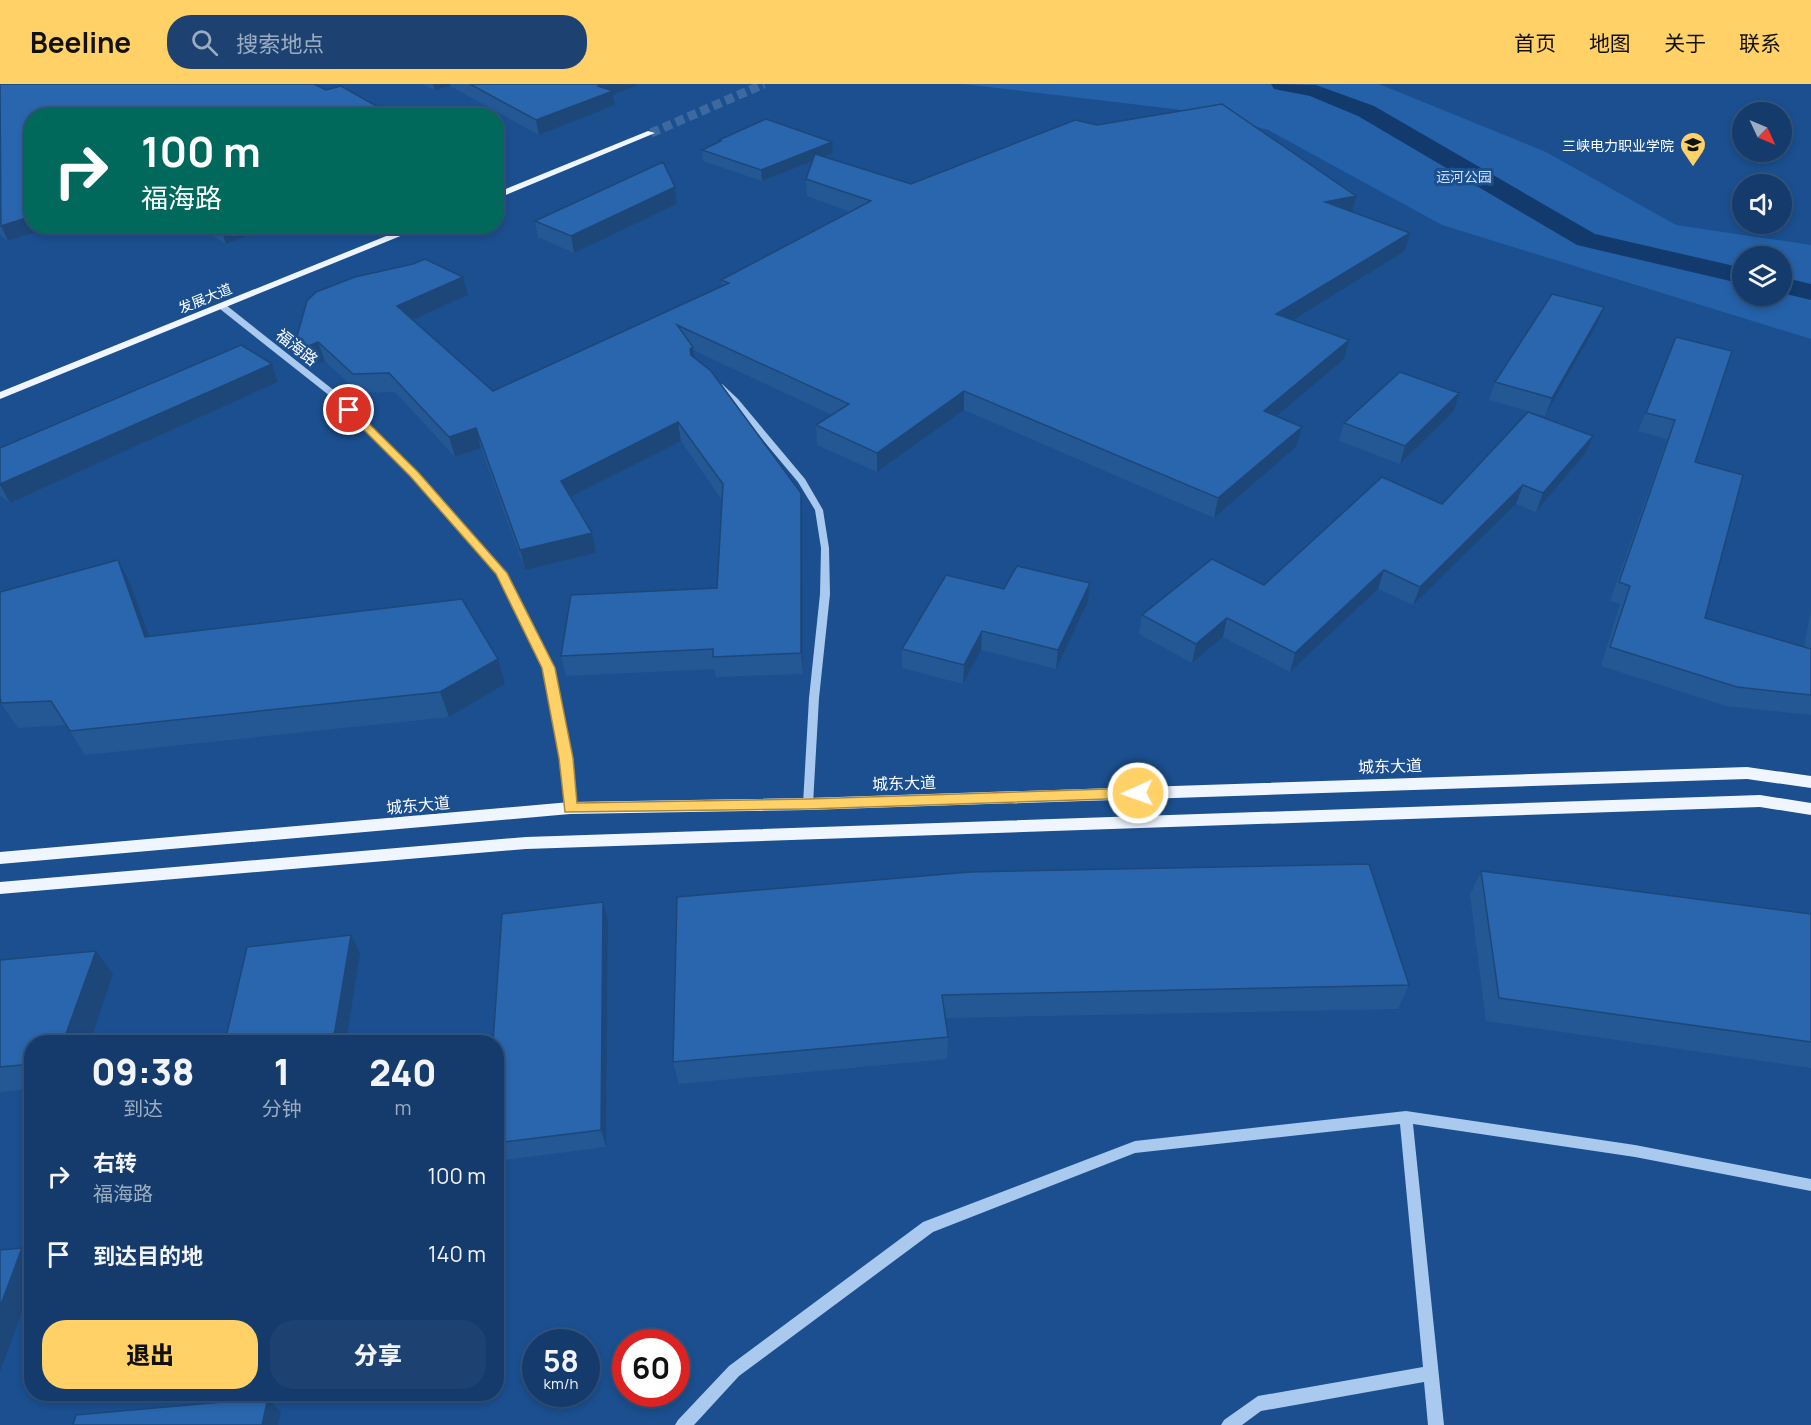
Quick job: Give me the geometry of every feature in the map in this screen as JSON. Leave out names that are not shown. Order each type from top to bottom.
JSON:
[{"type":"main road","points":[[504,193],[651,133]]},
{"type":"main road","name":"发展大道","points":[[0,396],[401,234]]},
{"type":"main road","name":"城东大道","points":[[0,858],[570,808],[808,804],[1747,773],[1811,782]]},
{"type":"main road","points":[[0,888],[526,843],[1748,802],[1811,808]]},
{"type":"street","name":"福海路","points":[[223,307],[333,394],[414,474],[501,573],[548,668],[566,758],[570,808]]},
{"type":"street","points":[[712,379],[735,401],[802,481],[819,510],[825,548],[825,594],[814,698],[808,804]]},
{"type":"street","points":[[683,1425],[734,1371],[928,1227],[1135,1147],[1406,1117],[1635,1151],[1811,1185]]},
{"type":"street","points":[[1406,1117],[1436,1425]]},
{"type":"street","points":[[1229,1425],[1257,1404],[1430,1373]]},
{"type":"green space","name":"运河公园","points":[[963,84],[1379,84],[1546,152],[1676,225],[1811,245],[1811,339],[1442,225],[1268,130],[1207,113]]},
{"type":"building","points":[[0,84],[314,84],[326,90],[341,86],[380,108],[24,108],[24,219],[1,226]]},
{"type":"building","points":[[470,84],[602,84],[598,86],[613,91],[536,120]]},
{"type":"building","points":[[1222,104],[1356,196],[1325,202],[1410,233],[1276,314],[1349,340],[1264,411],[1302,427],[1218,498],[964,391],[877,453],[816,425],[849,404],[677,325],[693,347],[690,349],[691,355],[711,371],[801,493],[801,653],[713,657],[713,649],[561,656],[571,595],[717,588],[723,484],[678,422],[561,481],[592,533],[520,550],[476,428],[449,437],[389,373],[353,374],[318,342],[302,349],[295,343],[307,301],[316,292],[355,277],[413,264],[425,259],[463,277],[397,306],[493,391],[729,283],[721,280],[871,201],[806,179],[815,154],[911,184],[1075,120],[1097,125]]},
{"type":"building","points":[[766,119],[832,142],[761,170],[702,150],[721,141],[719,140]]},
{"type":"building","points":[[663,162],[675,187],[571,236],[535,221]]},
{"type":"building","points":[[1552,294],[1604,307],[1552,398],[1495,382]]},
{"type":"building","points":[[1676,337],[1732,351],[1695,462],[1743,475],[1705,618],[1811,649],[1811,695],[1737,687],[1610,647],[1630,586],[1619,582],[1675,420],[1646,413]]},
{"type":"building","points":[[241,345],[272,364],[0,484],[0,448]]},
{"type":"building","points":[[1400,372],[1459,393],[1405,446],[1344,423]]},
{"type":"building","points":[[1528,412],[1593,436],[1543,493],[1523,485],[1420,587],[1384,570],[1295,653],[1227,618],[1196,644],[1142,615],[1212,559],[1264,585],[1382,477],[1442,504]]},
{"type":"building","points":[[118,560],[145,637],[462,599],[498,659],[440,692],[70,731],[51,701],[1,703],[0,592]]},
{"type":"building","points":[[1017,566],[1090,583],[1058,650],[982,631],[964,665],[902,649],[946,575],[1004,589]]},
{"type":"building","points":[[1369,864],[1409,985],[942,995],[948,1037],[673,1062],[677,897],[970,872]]},
{"type":"building","points":[[1481,871],[1811,914],[1811,1042],[1499,998]]},
{"type":"building","points":[[603,902],[601,1130],[504,1142],[504,1035],[493,1035],[502,914]]},
{"type":"building","points":[[351,935],[334,1035],[227,1035],[247,947]]},
{"type":"building","points":[[96,951],[66,1035],[24,1035],[24,1065],[0,1067],[0,960]]},
{"type":"building","points":[[22,1248],[0,1307],[0,1250]]},
{"type":"building","points":[[234,1401],[267,1401],[262,1425],[73,1425],[76,1415]]},
{"type":"waterway","points":[[1282,84],[1316,91],[1366,111],[1586,240],[1732,273]]},
{"type":"waterway","points":[[1792,287],[1811,292]]},
{"type":"tunnel","points":[[651,133],[764,84]]},
{"type":"place","name":"三峡电力职业学院","points":[[1693,168]]},
{"type":"route","points":[[349,410],[414,474],[501,573],[548,668],[566,758],[570,808],[808,804],[1138,793]]}]
